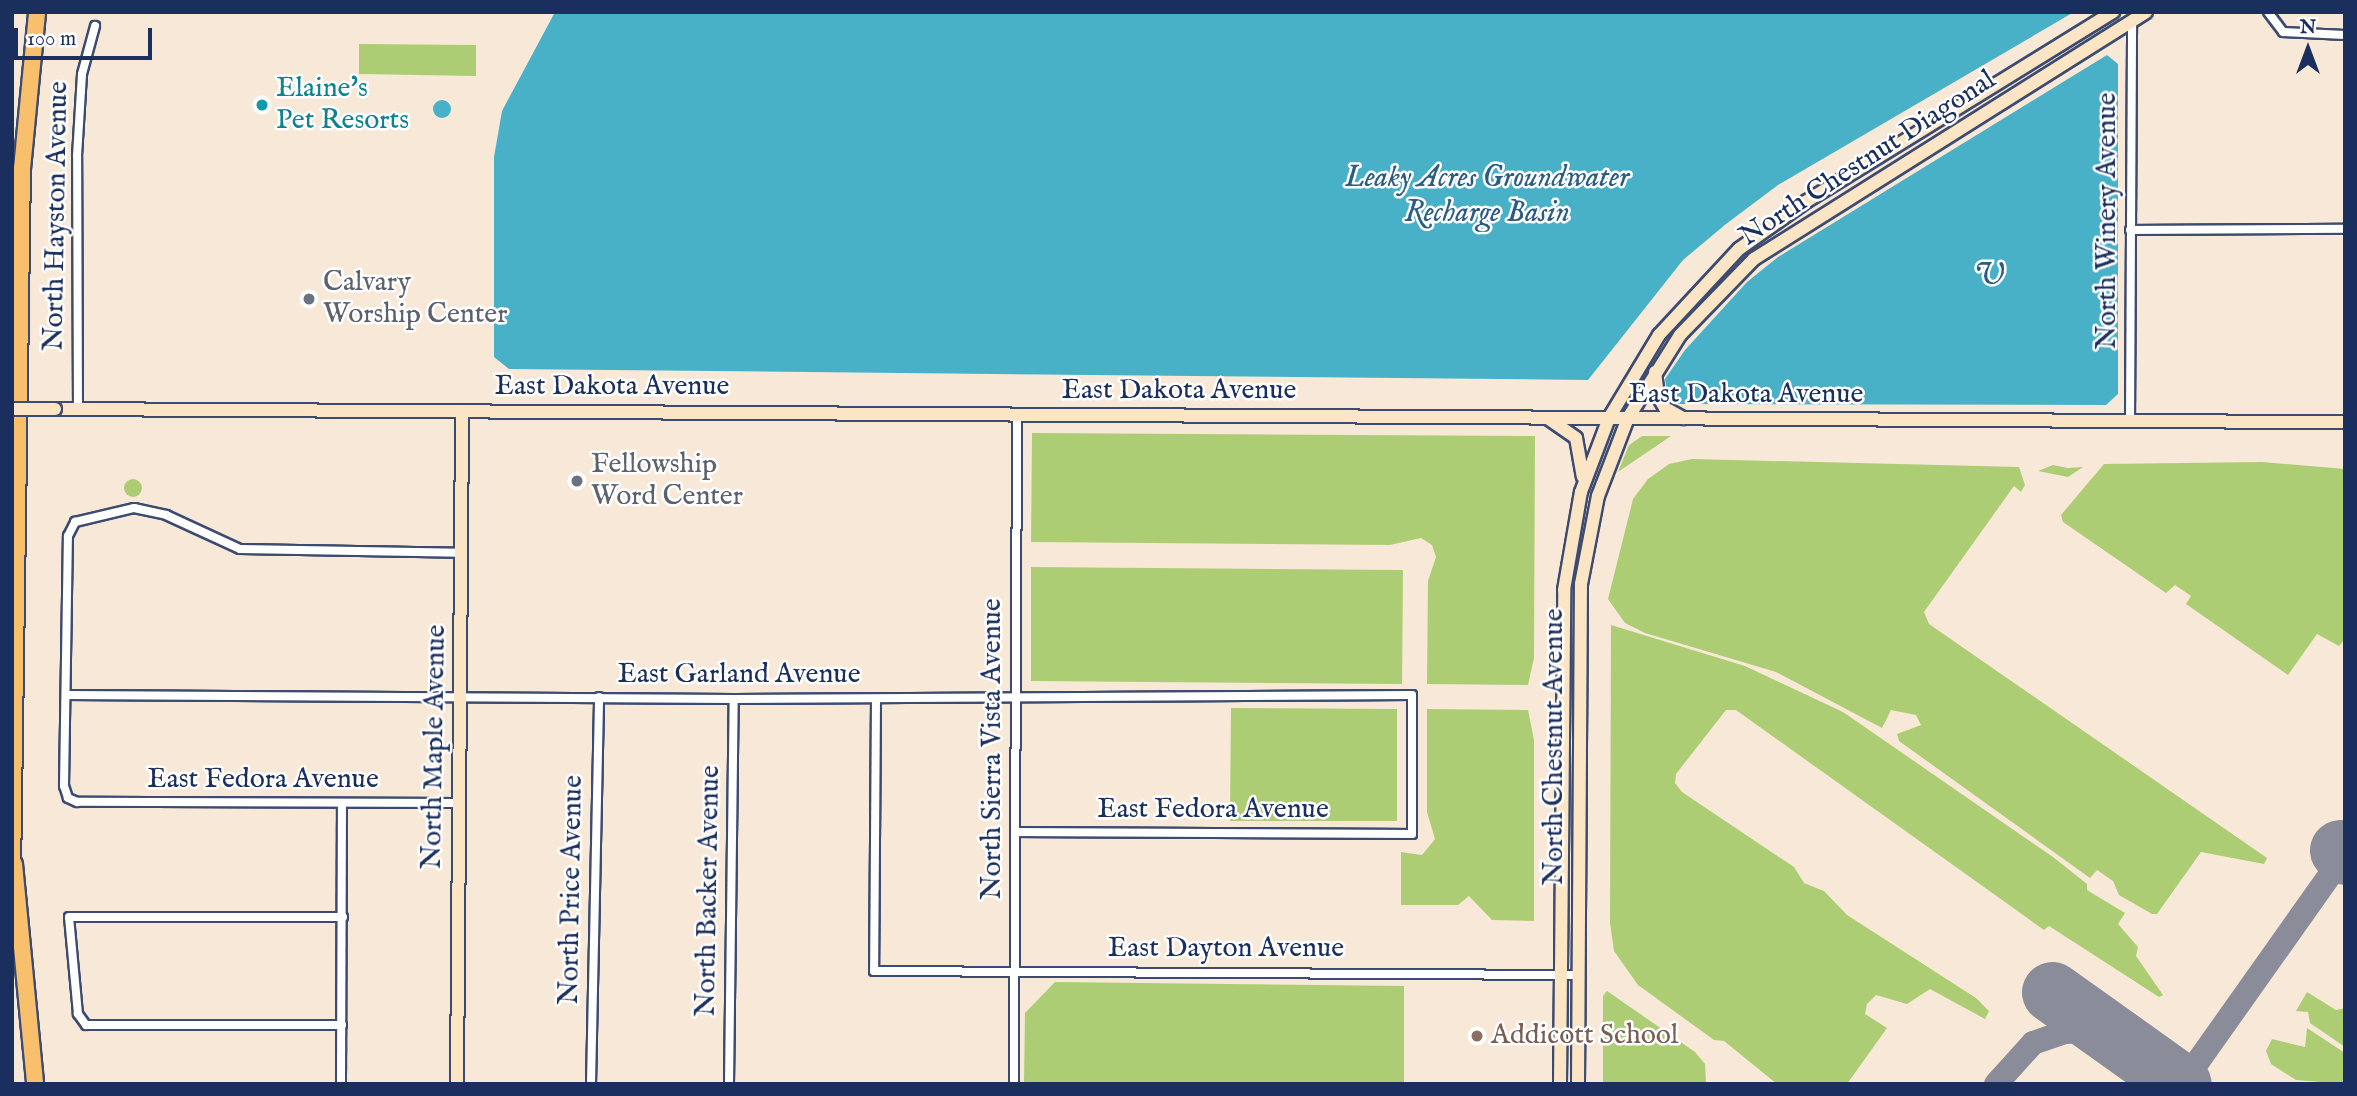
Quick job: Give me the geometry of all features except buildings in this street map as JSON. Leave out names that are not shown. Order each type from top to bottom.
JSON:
[{"type":"highway","points":[[12,874],[22,169],[37,12]]},
{"type":"highway","points":[[13,851],[35,1084]]},
{"type":"street","name":"North Chestnut Diagonal","points":[[1609,418],[1659,335],[1739,249],[1807,201],[2113,12]]},
{"type":"street","name":"North Chestnut Diagonal","points":[[1628,418],[1655,370],[1710,301],[1771,246],[2133,17],[2146,12]]},
{"type":"street","points":[[2268,12],[2283,32],[2345,35]]},
{"type":"street","name":"North Winery Avenue","points":[[2130,421],[2133,17]]},
{"type":"street","name":"North Hayston Avenue","points":[[78,410],[77,156],[82,74],[95,26]]},
{"type":"street","points":[[2130,230],[2345,229]]},
{"type":"street","points":[[1655,370],[1658,396],[1670,411],[1686,419]]},
{"type":"street","name":"East Dakota Avenue","points":[[12,409],[2345,422]]},
{"type":"street","name":"North Maple Avenue","points":[[457,1084],[462,411]]},
{"type":"street","name":"North Sierra Vista Avenue","points":[[1014,1084],[1017,414]]},
{"type":"street","points":[[1545,418],[1576,438],[1583,485]]},
{"type":"street","name":"North Chestnut Avenue","points":[[1560,1084],[1564,590],[1583,485],[1609,418]]},
{"type":"street","name":"North Chestnut Avenue","points":[[1578,1084],[1579,696],[1586,550],[1604,476],[1628,418]]},
{"type":"street","points":[[66,695],[68,536],[73,524],[97,514],[134,508],[166,515],[240,549],[460,553]]},
{"type":"street","name":"East Garland Avenue","points":[[66,695],[876,699],[1412,695],[1412,834]]},
{"type":"street","name":"East Fedora Avenue","points":[[66,695],[64,786],[68,798],[77,803],[458,803]]},
{"type":"street","points":[[1562,696],[1579,696]]},
{"type":"street","name":"North Price Avenue","points":[[591,1084],[599,697]]},
{"type":"street","name":"North Backer Avenue","points":[[729,1084],[734,699]]},
{"type":"street","name":"East Dayton Avenue","points":[[876,699],[874,971],[1578,975]]},
{"type":"street","points":[[341,1084],[342,804]]},
{"type":"street","name":"East Fedora Avenue","points":[[1015,831],[1412,834]]},
{"type":"street","points":[[342,1025],[86,1026],[78,1014],[69,917],[343,917]]},
{"type":"green space","points":[[359,44],[476,45],[476,76],[359,74]]},
{"type":"green space","points":[[1032,433],[1535,436],[1534,658],[1528,685],[1427,684],[1428,581],[1436,557],[1432,545],[1421,538],[1390,545],[1031,542]]},
{"type":"green space","points":[[1642,436],[1671,436],[1618,472],[1629,445]]},
{"type":"green space","points":[[1692,459],[2019,467],[2025,485],[2021,492],[2014,486],[1924,612],[1929,624],[2267,858],[2264,864],[2201,852],[2157,914],[2152,914],[2119,895],[2113,881],[2097,870],[2090,878],[1899,741],[1897,734],[1921,725],[1916,715],[1891,710],[1882,728],[1776,672],[1645,633],[1625,623],[1608,599],[1633,499],[1648,479],[1669,464]]},
{"type":"green space","points":[[2262,462],[2345,469],[2345,639],[2339,646],[2317,634],[2288,675],[2186,604],[2191,596],[2175,585],[2166,593],[2063,522],[2061,515],[2104,464]]},
{"type":"green space","points":[[2053,465],[2083,467],[2068,477],[2038,471]]},
{"type":"green space","points":[[133,479],[139,482],[142,488],[139,494],[133,497],[127,494],[124,488],[127,482]]},
{"type":"green space","points":[[1031,567],[1403,570],[1402,684],[1031,681]]},
{"type":"green space","points":[[1611,625],[1745,666],[1843,712],[2053,857],[2087,884],[2087,890],[2125,913],[2118,924],[2138,947],[2136,956],[2163,995],[2159,997],[2049,926],[2044,930],[1736,710],[1726,710],[1676,774],[1675,783],[1682,792],[1794,867],[1804,883],[1824,891],[1847,915],[1976,998],[1989,1011],[1985,1019],[1930,989],[1907,1004],[1876,995],[1867,1004],[1865,1014],[1887,1028],[1847,1084],[1777,1084],[1724,1041],[1714,1040],[1638,985],[1614,951],[1610,923]]},
{"type":"green space","points":[[1231,708],[1397,709],[1397,821],[1230,821]]},
{"type":"green space","points":[[1427,709],[1528,710],[1534,740],[1534,921],[1492,920],[1469,896],[1458,905],[1401,905],[1401,852],[1422,855],[1435,839],[1427,812]]},
{"type":"green space","points":[[1055,982],[1404,986],[1404,1084],[1024,1084],[1025,1013]]},
{"type":"green space","points":[[1607,991],[1695,1052],[1705,1064],[1706,1084],[1603,1084],[1603,996]]},
{"type":"green space","points":[[2307,992],[2336,1010],[2345,1008],[2345,1047],[2310,1023],[2308,1012],[2296,1011]]},
{"type":"green space","points":[[2307,1028],[2345,1053],[2345,1084],[2296,1080],[2271,1064],[2266,1051],[2272,1039],[2305,1047]]},
{"type":"water","name":"Leaky Acres Groundwater Recharge Basin","points":[[555,12],[2074,12],[1778,185],[1726,224],[1683,260],[1588,380],[509,369],[494,357],[494,157],[502,111]]},
{"type":"water","name":"U","points":[[2107,55],[2118,64],[2118,394],[2106,405],[1678,404],[1668,399],[1665,379],[1685,350],[1747,282],[1778,257]]},
{"type":"water","points":[[442,100],[448,103],[451,109],[448,115],[442,118],[436,115],[433,109],[436,103]]},
{"type":"taxiway","points":[[2182,1084],[2345,854]]},
{"type":"taxiway","points":[[1996,1084],[2033,1043],[2065,1032],[2106,1030]]},
{"type":"runway","points":[[2340,850],[2345,854]]},
{"type":"runway","points":[[2052,992],[2181,1084]]},
{"type":"place","name":"Elaine's Pet Resorts","points":[[262,105]]},
{"type":"place","name":"Calvary Worship Center","points":[[309,299]]},
{"type":"place","name":"Fellowship Word Center","points":[[577,481]]},
{"type":"place","name":"Addicott School","points":[[1477,1036]]}]
